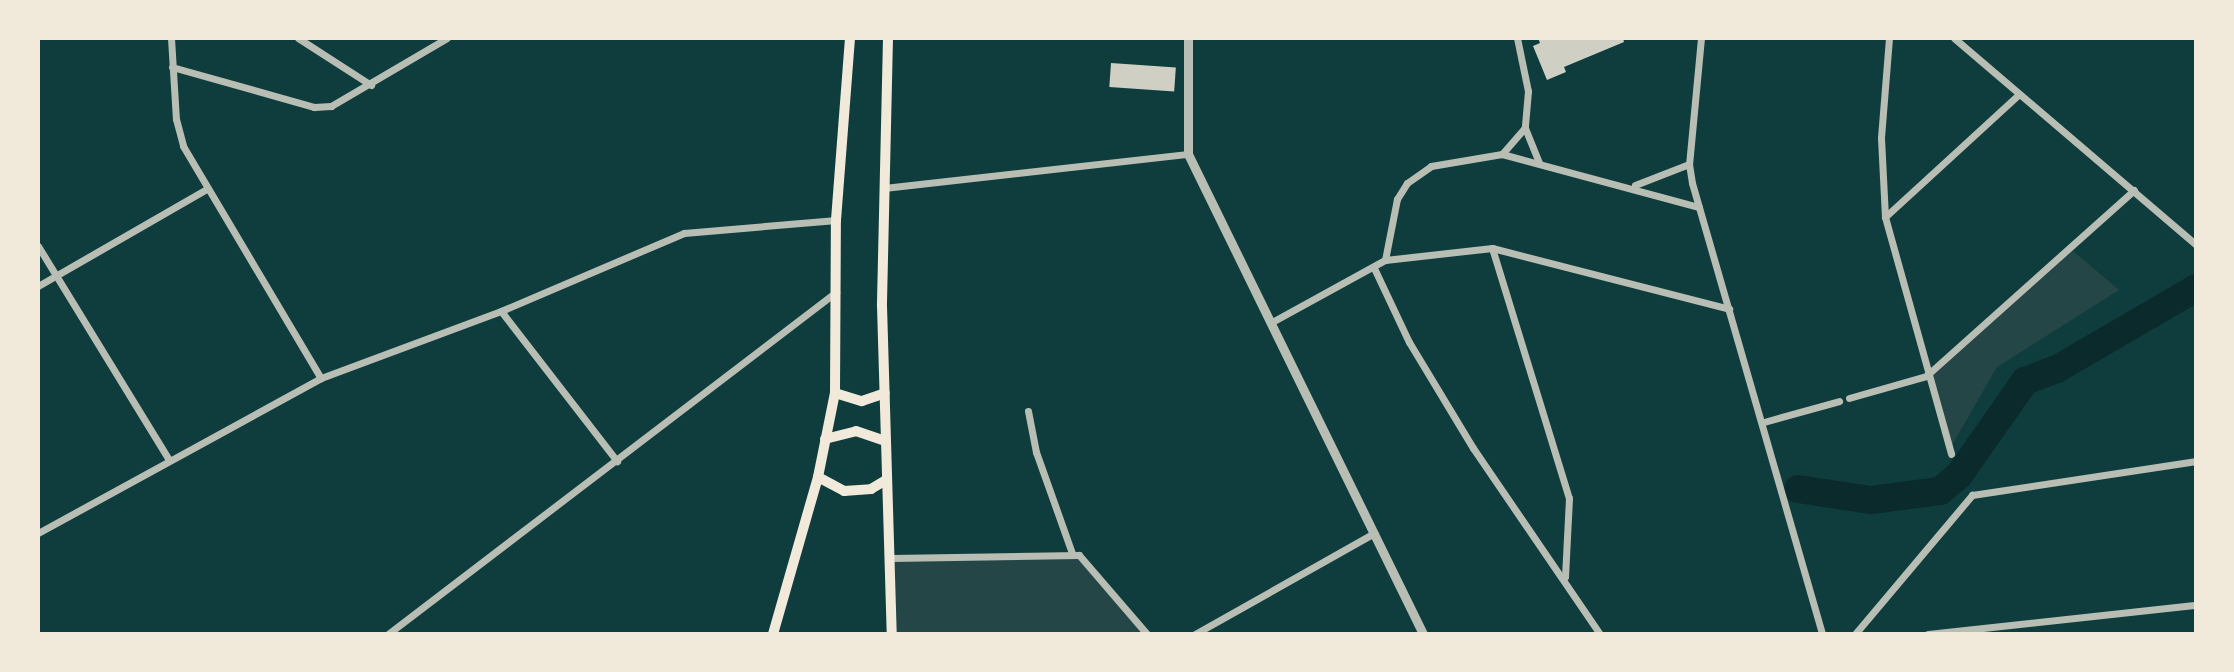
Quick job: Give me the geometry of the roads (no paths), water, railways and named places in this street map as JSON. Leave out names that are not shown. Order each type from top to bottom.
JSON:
[{"type":"main road","points":[[773,634],[818,477],[835,393],[836,220],[850,38]]},
{"type":"main road","points":[[888,38],[884,188],[885,441],[892,634]]},
{"type":"main road","points":[[835,393],[862,401],[885,393]]},
{"type":"main road","points":[[825,439],[856,431],[885,441]]},
{"type":"main road","points":[[818,477],[830,486],[855,492],[886,480]]},
{"type":"street","points":[[171,38],[176,119],[183,146],[321,378]]},
{"type":"street","points":[[298,38],[371,85]]},
{"type":"street","points":[[172,67],[314,107],[348,100],[447,38]]},
{"type":"street","points":[[1188,38],[1188,154],[1423,634]]},
{"type":"street","points":[[1517,38],[1528,91],[1525,128],[1539,162]]},
{"type":"street","points":[[1701,38],[1689,164],[1822,634]]},
{"type":"street","points":[[1889,38],[1881,138],[1885,217],[1926,376],[1951,454]]},
{"type":"street","points":[[1954,38],[2196,245]]},
{"type":"street","points":[[1885,217],[2019,94]]},
{"type":"street","points":[[1502,154],[1525,128]]},
{"type":"street","points":[[884,188],[1188,154]]},
{"type":"street","points":[[1385,260],[1395,208],[1407,183],[1431,166],[1502,154],[1634,186],[1699,207]]},
{"type":"street","points":[[1634,186],[1689,164]]},
{"type":"street","points":[[38,286],[207,189]]},
{"type":"street","points":[[1849,398],[1926,376],[2134,190]]},
{"type":"street","points":[[38,533],[168,458],[321,378],[501,311],[684,233],[836,220]]},
{"type":"street","points":[[38,246],[168,458]]},
{"type":"street","points":[[1272,322],[1385,260],[1492,248],[1729,309]]},
{"type":"street","points":[[1492,248],[1569,498],[1565,577]]},
{"type":"street","points":[[1374,268],[1409,342],[1473,448],[1565,577],[1600,634]]},
{"type":"street","points":[[388,634],[836,292]]},
{"type":"street","points":[[501,311],[617,461]]},
{"type":"street","points":[[1764,422],[1839,401]]},
{"type":"street","points":[[1028,411],[1036,452],[1072,553]]},
{"type":"street","points":[[1855,634],[1972,495],[2196,461]]},
{"type":"street","points":[[1195,634],[1374,533]]},
{"type":"street","points":[[891,558],[1072,553],[1087,560],[1147,634]]},
{"type":"street","points":[[1928,634],[2196,605]]},
{"type":"waterway","points":[[1798,489],[1871,500],[1940,491],[1959,475],[2025,381],[2057,369],[2196,288]]}]
